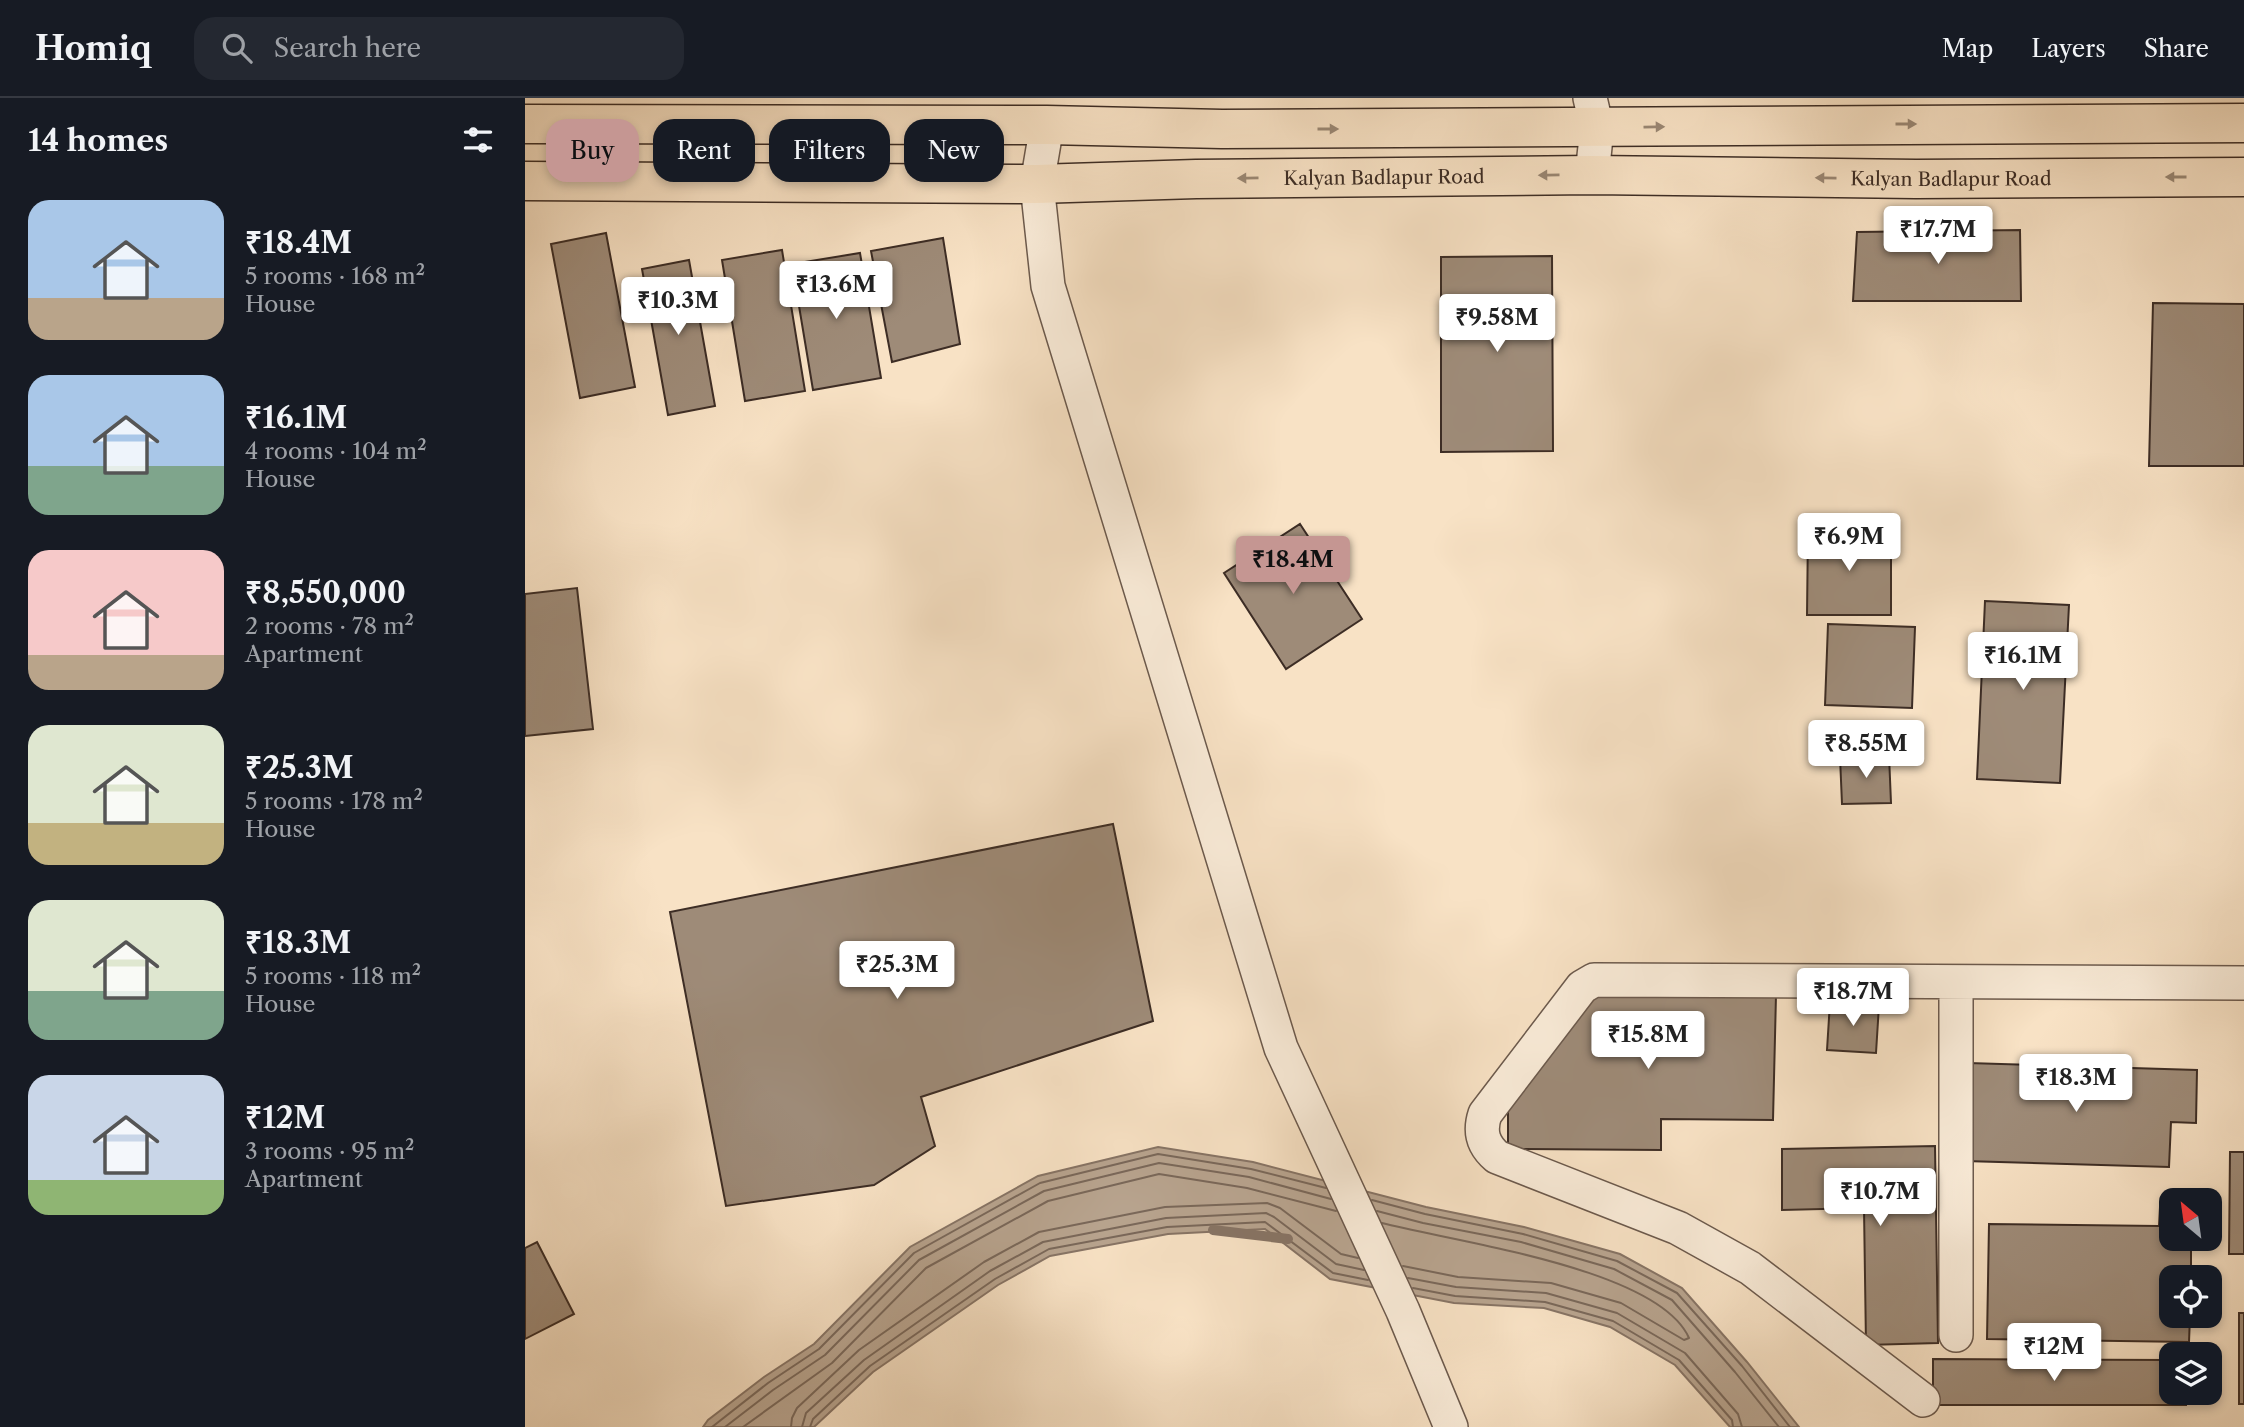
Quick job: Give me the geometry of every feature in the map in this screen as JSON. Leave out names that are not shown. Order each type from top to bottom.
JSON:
[{"type":"main road","points":[[525,124],[1047,125],[1222,129],[1593,113],[1733,125],[2244,122]]},
{"type":"main road","name":"Kalyan Badlapur Road","points":[[525,181],[1037,184],[1196,179],[1591,175],[1916,179],[2244,177]]},
{"type":"street","points":[[1591,175],[1593,113]]},
{"type":"street","points":[[1047,125],[1037,184],[1048,286],[1281,1048],[1403,1311],[1451,1427]]},
{"type":"street","points":[[1923,1400],[1750,1269],[1678,1228],[1497,1157],[1486,1147],[1482,1135],[1485,1114],[1582,987],[1594,980],[2244,983]]},
{"type":"street","points":[[1956,982],[1956,1335]]},
{"type":"water","points":[[1158,1147],[1253,1162],[1426,1207],[1524,1227],[1620,1254],[1682,1288],[1799,1427],[1730,1427],[1675,1365],[1610,1327],[1544,1308],[1454,1303],[1330,1279],[1265,1229],[1168,1234],[1050,1256],[998,1285],[873,1372],[814,1427],[703,1427],[708,1420],[764,1377],[814,1344],[910,1247],[1038,1176]]},
{"type":"building","points":[[2020,230],[2021,301],[1853,301],[1857,232]]},
{"type":"building","points":[[606,233],[635,387],[580,398],[551,244]]},
{"type":"building","points":[[943,238],[960,344],[892,362],[871,251]]},
{"type":"building","points":[[782,250],[805,391],[745,401],[722,260]]},
{"type":"building","points":[[860,253],[881,378],[813,390],[792,264]]},
{"type":"building","points":[[1552,256],[1553,451],[1441,452],[1441,257]]},
{"type":"building","points":[[689,260],[715,406],[668,415],[642,269]]},
{"type":"building","points":[[2153,303],[2244,304],[2244,466],[2149,466]]},
{"type":"building","points":[[1300,524],[1362,619],[1286,669],[1224,573]]},
{"type":"building","points":[[1808,530],[1891,530],[1891,615],[1807,615]]},
{"type":"building","points":[[577,588],[593,729],[525,736],[525,594]]},
{"type":"building","points":[[1985,601],[2069,605],[2060,783],[1977,779]]},
{"type":"building","points":[[1828,624],[1915,627],[1912,708],[1825,705]]},
{"type":"building","points":[[1889,755],[1891,803],[1842,804],[1840,757]]},
{"type":"building","points":[[1113,824],[1153,1021],[921,1097],[935,1146],[874,1185],[726,1206],[670,912]]},
{"type":"building","points":[[1594,993],[1776,995],[1773,1120],[1661,1119],[1661,1150],[1508,1149],[1508,1104]]},
{"type":"building","points":[[1830,1002],[1879,1005],[1876,1053],[1827,1050]]},
{"type":"building","points":[[1968,1063],[2197,1070],[2196,1123],[2171,1122],[2169,1167],[1965,1161]]},
{"type":"building","points":[[1935,1146],[1938,1343],[1866,1345],[1864,1208],[1782,1210],[1782,1149]]},
{"type":"building","points":[[2230,1152],[2244,1152],[2244,1254],[2229,1254]]},
{"type":"building","points":[[1989,1224],[2159,1226],[2159,1251],[2191,1251],[2191,1265],[2159,1265],[2159,1328],[2190,1328],[2189,1342],[1987,1339]]},
{"type":"building","points":[[537,1242],[574,1314],[525,1339],[525,1248]]},
{"type":"building","points":[[2239,1313],[2244,1313],[2244,1404],[2239,1404]]},
{"type":"building","points":[[1933,1359],[2159,1360],[2159,1405],[1933,1405]]},
{"type":"waterway","points":[[1213,1230],[1288,1239]]}]
